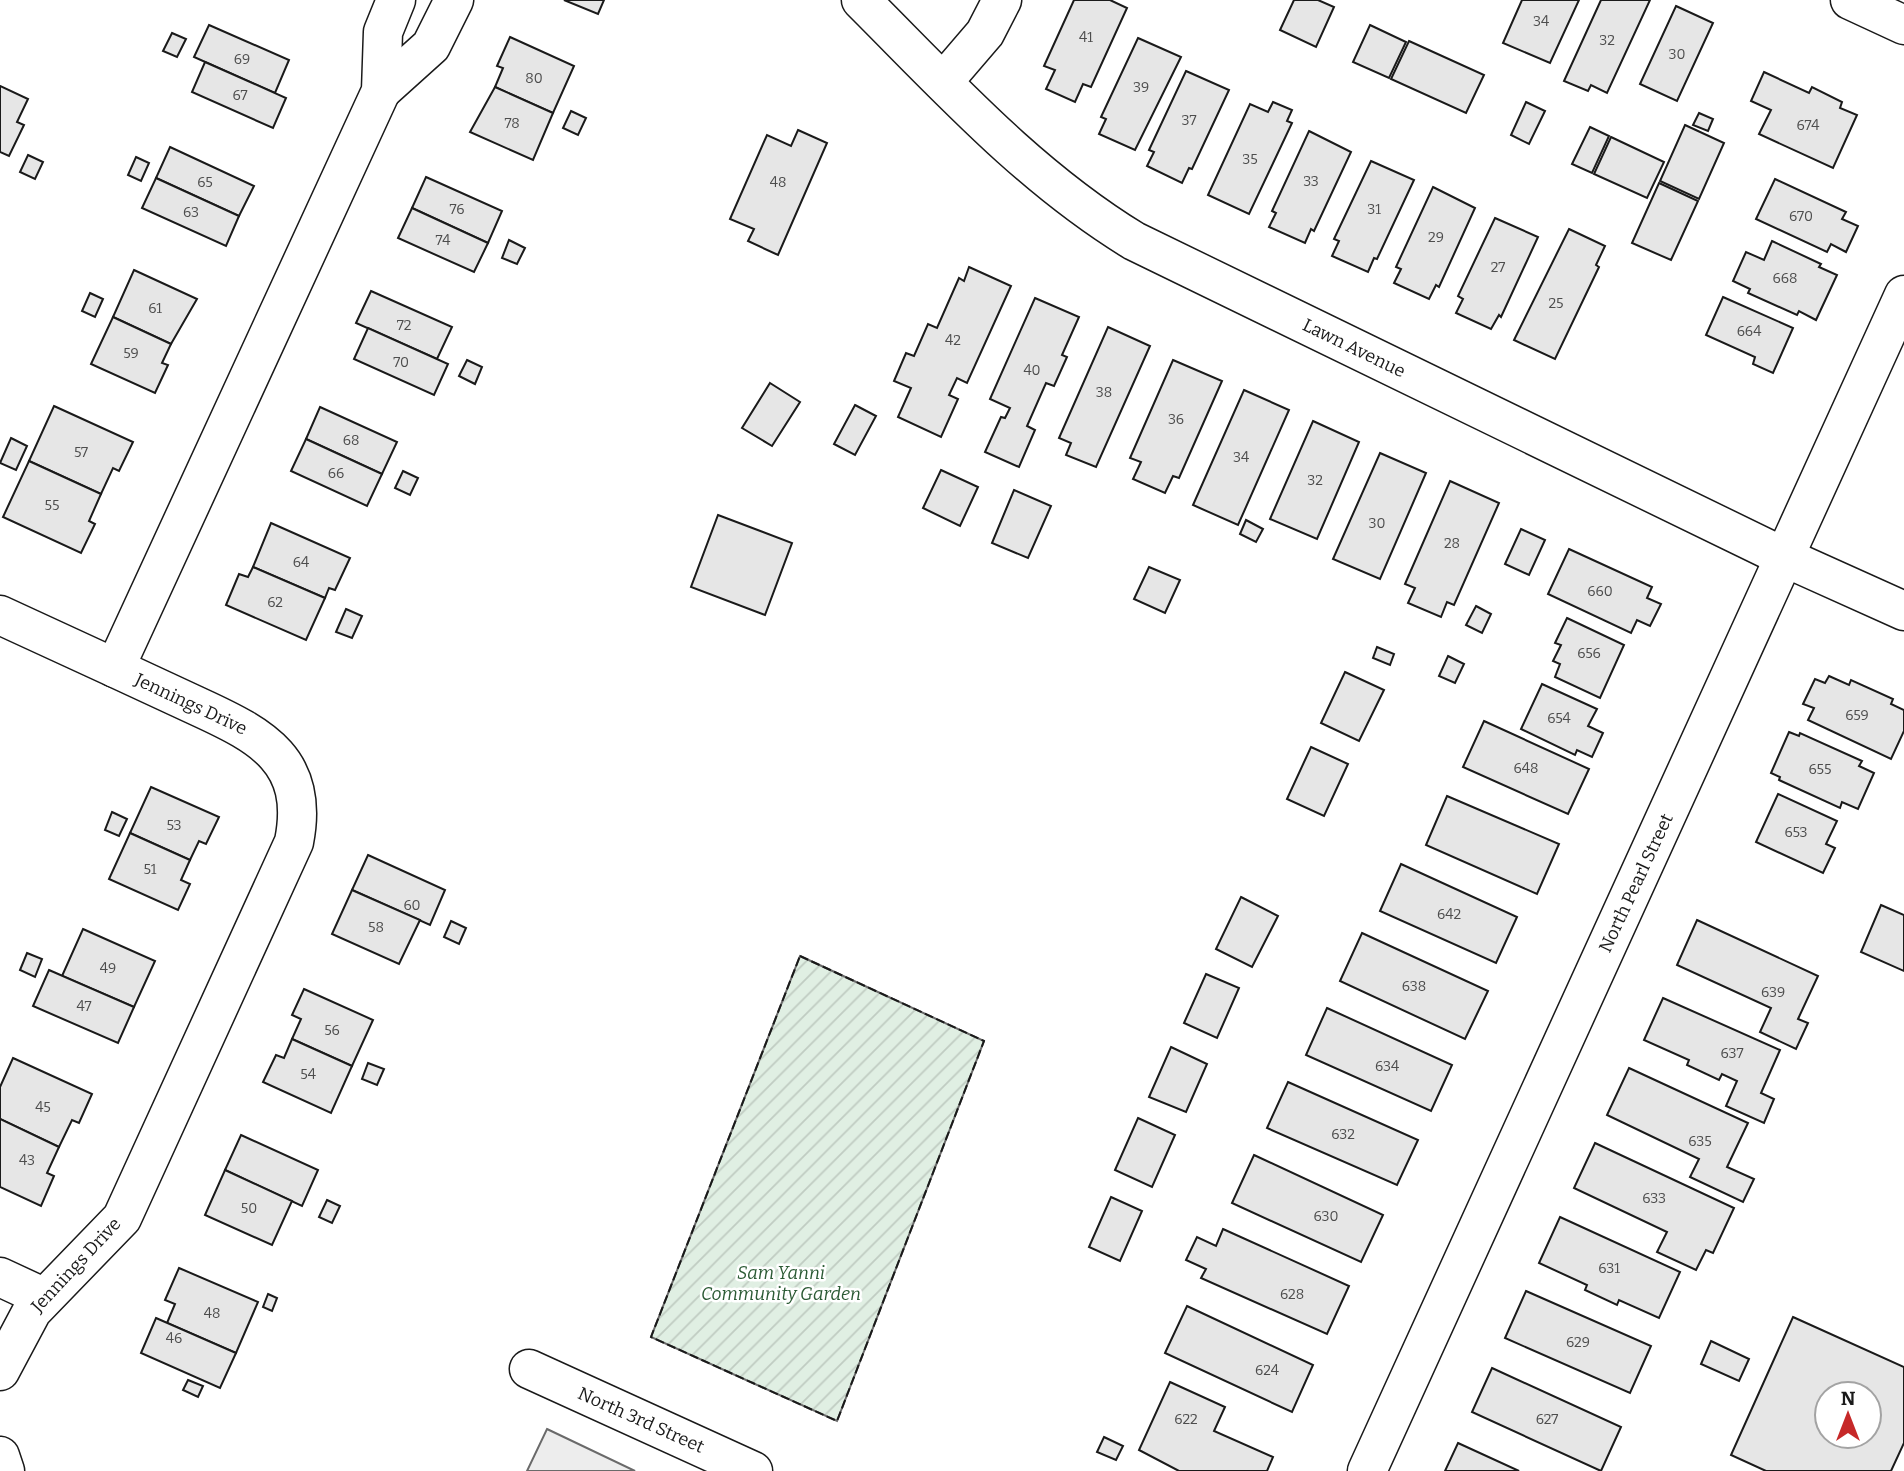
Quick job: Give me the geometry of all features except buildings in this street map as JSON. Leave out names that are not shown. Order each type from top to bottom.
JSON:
[{"type":"street","name":"Jennings Drive","points":[[0,1371],[32,1311],[113,1229],[128,1207],[289,858],[297,825],[297,807],[291,782],[279,758],[268,745],[239,726],[115,668],[381,91],[383,32],[396,0]]},
{"type":"street","name":"Jennings Drive","points":[[381,91],[431,46],[454,0]]},
{"type":"street","name":"Lawn Avenue","points":[[861,0],[1011,150],[1076,203],[1134,241],[1784,557],[1904,611]]},
{"type":"street","points":[[943,82],[985,33],[1002,0]]},
{"type":"street","points":[[1850,0],[1904,25]]},
{"type":"street","name":"North Pearl Street","points":[[1367,1471],[1904,295]]},
{"type":"street","points":[[0,615],[115,668]]},
{"type":"street","points":[[0,1277],[43,1297]]},
{"type":"street","name":"North 3rd Street","points":[[529,1369],[753,1471]]},
{"type":"street","points":[[0,1456],[5,1471]]},
{"type":"green space","name":"Sam Yanni Community Garden","points":[[800,956],[984,1041],[837,1421],[651,1337]]},
{"type":"shaded area","points":[[547,1429],[635,1471],[527,1471]]},
{"type":"fence","points":[[800,956],[984,1041],[837,1421],[651,1337],[800,956]]}]
